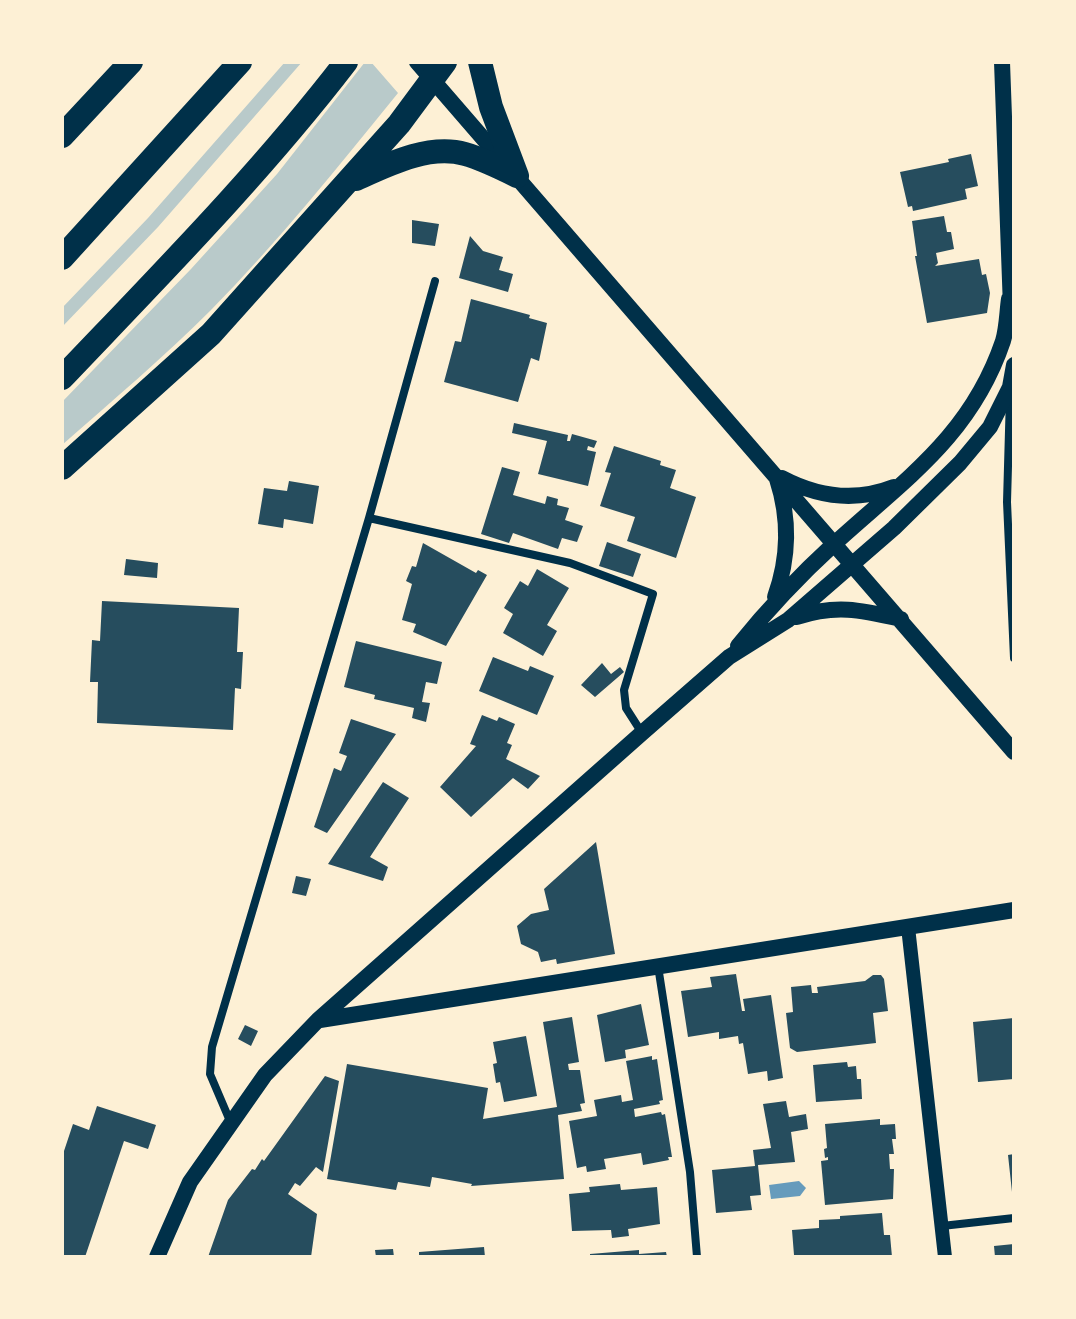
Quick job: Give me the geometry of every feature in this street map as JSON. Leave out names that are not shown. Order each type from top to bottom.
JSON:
[{"type":"highway","points":[[62,136],[131,62]]},
{"type":"highway","points":[[62,258],[240,62]]},
{"type":"highway","points":[[62,378],[185,248],[346,62]]},
{"type":"highway","points":[[480,62],[491,107],[517,176]]},
{"type":"highway","points":[[62,468],[211,334],[415,105],[431,68]]},
{"type":"highway","points":[[347,183],[397,161],[428,153],[462,153],[517,176]]},
{"type":"main road","points":[[1002,62],[1009,299],[1014,329]]},
{"type":"main road","points":[[431,68],[517,176],[1014,752]]},
{"type":"main road","points":[[729,657],[774,601],[835,543],[907,482],[972,409],[1004,339],[1009,299]]},
{"type":"main road","points":[[157,1257],[190,1182],[265,1075],[318,1020],[642,733],[729,657],[788,620],[853,564],[960,463],[990,427],[1010,387],[1014,365]]},
{"type":"main road","points":[[775,474],[813,491],[854,497],[881,493],[907,482]]},
{"type":"main road","points":[[774,601],[786,559],[787,538],[786,516],[775,474]]},
{"type":"main road","points":[[788,620],[837,608],[901,619]]},
{"type":"main road","points":[[318,1020],[1014,910]]},
{"type":"street","points":[[230,1121],[210,1074],[212,1047],[369,518],[435,281]]},
{"type":"street","points":[[1010,387],[1007,502],[1014,658]]},
{"type":"street","points":[[369,518],[570,563],[653,594],[624,690],[626,708],[642,733]]},
{"type":"street","points":[[908,927],[945,1257]]},
{"type":"street","points":[[658,966],[690,1172],[697,1257]]},
{"type":"street","points":[[942,1226],[1014,1218]]},
{"type":"shaded area","points":[[285,62],[302,62],[158,227],[62,327],[62,308],[148,218]]},
{"type":"shaded area","points":[[365,62],[371,62],[398,93],[236,284],[175,345],[62,445],[62,402],[191,269],[277,174]]},
{"type":"water","points":[[799,1181],[806,1188],[800,1196],[771,1199],[769,1185]]},
{"type":"building","points":[[971,154],[978,186],[965,189],[967,199],[913,211],[912,206],[908,207],[900,172]]},
{"type":"building","points":[[944,216],[954,249],[936,253],[938,263],[935,266],[979,259],[990,293],[987,313],[927,323],[912,221]]},
{"type":"building","points":[[412,220],[439,224],[435,246],[412,243]]},
{"type":"building","points":[[470,236],[483,251],[503,257],[499,270],[513,274],[508,292],[459,278]]},
{"type":"building","points":[[471,299],[530,315],[529,318],[547,323],[539,361],[531,358],[518,402],[444,382],[455,341],[461,342]]},
{"type":"building","points":[[514,423],[568,435],[567,441],[570,441],[572,434],[597,441],[594,448],[588,446],[587,450],[596,452],[588,486],[538,474],[547,441],[512,433]]},
{"type":"building","points":[[614,446],[661,461],[660,465],[676,470],[670,488],[696,497],[676,558],[627,541],[635,517],[600,506],[611,473],[605,472]]},
{"type":"building","points":[[502,467],[520,472],[513,495],[545,504],[547,496],[558,499],[557,505],[569,508],[565,520],[583,526],[577,542],[562,538],[558,549],[513,533],[509,543],[481,534]]},
{"type":"building","points":[[289,481],[319,486],[313,524],[284,519],[283,528],[258,524],[264,488],[287,491]]},
{"type":"building","points":[[607,542],[641,554],[633,577],[599,566]]},
{"type":"building","points":[[423,543],[476,573],[478,570],[487,575],[446,646],[413,632],[416,624],[402,620],[412,584],[406,581],[412,566],[416,567]]},
{"type":"building","points":[[126,559],[158,563],[157,578],[124,575]]},
{"type":"building","points":[[537,569],[569,588],[547,625],[557,631],[543,656],[503,633],[513,614],[504,608],[520,581],[528,586]]},
{"type":"building","points":[[102,601],[239,608],[237,652],[243,652],[241,689],[235,688],[233,730],[97,723],[98,682],[90,682],[92,640],[100,641]]},
{"type":"building","points":[[356,641],[442,662],[437,684],[426,682],[422,702],[430,703],[426,722],[412,718],[414,708],[374,699],[375,695],[344,687]]},
{"type":"building","points":[[493,657],[528,671],[530,666],[554,676],[537,715],[479,691]]},
{"type":"building","points":[[602,663],[611,674],[620,667],[624,672],[595,697],[581,685]]},
{"type":"building","points":[[482,715],[497,721],[499,717],[515,724],[507,743],[512,745],[506,759],[540,776],[528,789],[513,778],[471,817],[440,787],[476,746],[470,744]]},
{"type":"building","points":[[351,719],[396,734],[327,833],[314,827],[334,768],[341,771],[347,756],[339,753]]},
{"type":"building","points":[[383,782],[409,798],[370,857],[388,867],[383,881],[328,864]]},
{"type":"building","points":[[596,842],[615,954],[557,964],[556,959],[541,962],[538,952],[521,944],[517,926],[531,914],[549,910],[544,889]]},
{"type":"building","points":[[296,876],[311,879],[306,896],[292,893]]},
{"type":"building","points":[[736,974],[742,1011],[745,1011],[743,999],[771,995],[783,1078],[768,1081],[767,1071],[748,1074],[743,1043],[739,1044],[738,1036],[719,1039],[719,1032],[688,1037],[681,991],[712,987],[710,977]]},
{"type":"building","points":[[873,975],[881,975],[884,979],[888,1011],[873,1013],[876,1043],[797,1052],[790,1048],[786,1013],[793,1012],[791,987],[811,985],[812,993],[818,993],[817,987],[865,981]]},
{"type":"building","points":[[641,1004],[649,1045],[625,1050],[626,1058],[605,1062],[597,1015]]},
{"type":"building","points":[[572,1017],[579,1062],[568,1064],[569,1070],[580,1070],[585,1103],[580,1104],[582,1111],[558,1115],[564,1179],[471,1186],[432,1177],[430,1187],[398,1182],[396,1190],[327,1179],[347,1064],[488,1088],[483,1119],[557,1107],[543,1022]]},
{"type":"building","points":[[1014,1018],[1014,1079],[978,1082],[973,1022]]},
{"type":"building","points":[[245,1025],[258,1031],[251,1046],[238,1039]]},
{"type":"building","points":[[526,1036],[537,1096],[504,1102],[500,1082],[496,1083],[493,1064],[497,1063],[493,1042]]},
{"type":"building","points":[[652,1056],[652,1060],[657,1059],[663,1100],[659,1101],[660,1104],[634,1109],[635,1117],[665,1114],[672,1157],[643,1165],[641,1153],[604,1159],[606,1169],[587,1172],[586,1166],[577,1168],[569,1121],[597,1116],[594,1100],[621,1095],[622,1102],[633,1100],[626,1061]]},
{"type":"building","points":[[847,1062],[848,1067],[856,1066],[857,1079],[861,1079],[862,1099],[816,1102],[813,1065]]},
{"type":"building","points":[[325,1076],[339,1081],[323,1172],[316,1167],[300,1186],[295,1183],[288,1194],[317,1214],[311,1257],[208,1257],[228,1200],[252,1169],[255,1170],[262,1159],[264,1161]]},
{"type":"building","points":[[786,1101],[789,1117],[806,1114],[808,1129],[791,1132],[795,1162],[758,1165],[761,1195],[750,1196],[752,1210],[716,1213],[712,1170],[755,1166],[753,1150],[771,1148],[763,1104]]},
{"type":"building","points":[[97,1106],[156,1125],[148,1149],[124,1141],[85,1257],[62,1257],[62,1157],[73,1124],[89,1130]]},
{"type":"building","points":[[880,1119],[880,1125],[895,1124],[896,1139],[892,1139],[894,1154],[889,1154],[890,1169],[894,1169],[893,1199],[825,1205],[821,1161],[828,1160],[824,1149],[827,1148],[825,1124]]},
{"type":"building","points":[[1014,1154],[1014,1192],[1012,1192],[1008,1155]]},
{"type":"building","points":[[620,1184],[621,1190],[657,1187],[660,1224],[628,1229],[629,1236],[612,1238],[611,1230],[572,1231],[569,1194],[590,1192],[589,1187]]},
{"type":"building","points":[[882,1213],[884,1235],[890,1235],[892,1257],[794,1255],[792,1230],[819,1228],[819,1220],[840,1219],[840,1216]]},
{"type":"building","points":[[1014,1244],[1014,1257],[995,1257],[994,1246]]},
{"type":"building","points":[[484,1247],[485,1257],[419,1257],[419,1252]]},
{"type":"building","points":[[393,1249],[394,1257],[376,1257],[375,1250]]},
{"type":"building","points":[[639,1250],[639,1254],[666,1252],[667,1257],[590,1257],[590,1254]]}]
